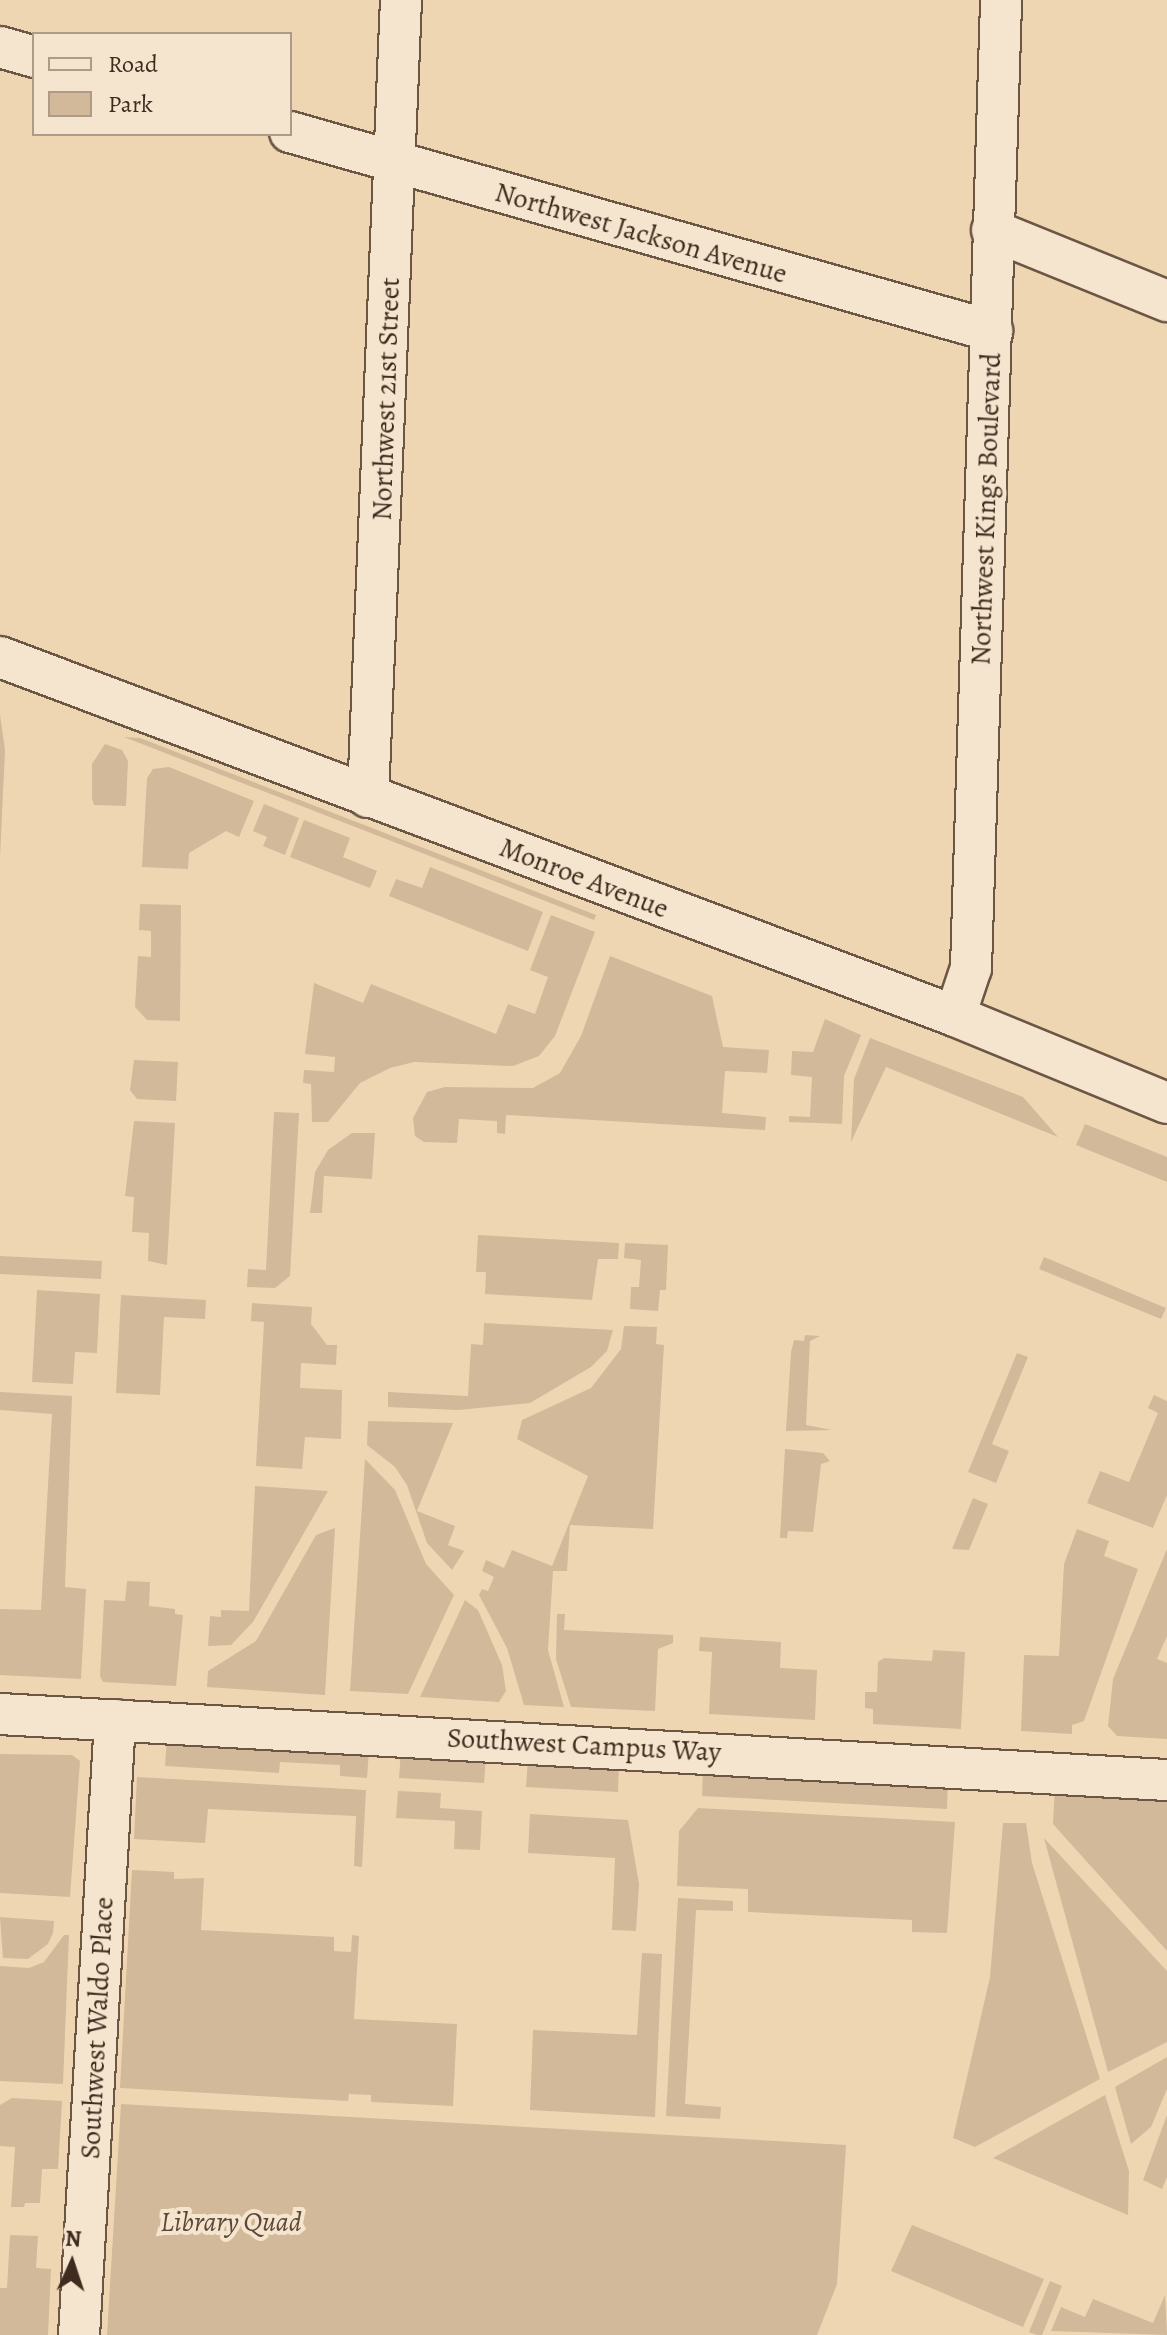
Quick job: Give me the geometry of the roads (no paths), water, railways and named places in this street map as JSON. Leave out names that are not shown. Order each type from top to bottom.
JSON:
[{"type":"street","name":"Northwest 21st Street","points":[[368,797],[401,0]]},
{"type":"street","name":"Northwest Kings Boulevard","points":[[955,1016],[971,968],[1001,0]]},
{"type":"street","points":[[0,47],[32,56]]},
{"type":"street","name":"Northwest Jackson Avenue","points":[[292,133],[992,331]]},
{"type":"street","points":[[992,230],[1167,301]]},
{"type":"street","name":"Monroe Avenue","points":[[0,657],[955,1016],[1167,1103]]},
{"type":"street","name":"Southwest Campus Way","points":[[0,1714],[1167,1780]]},
{"type":"street","name":"Southwest Waldo Place","points":[[79,2335],[115,1720]]},
{"type":"park label","name":"Library Quad","points":[[231,2222]]}]
